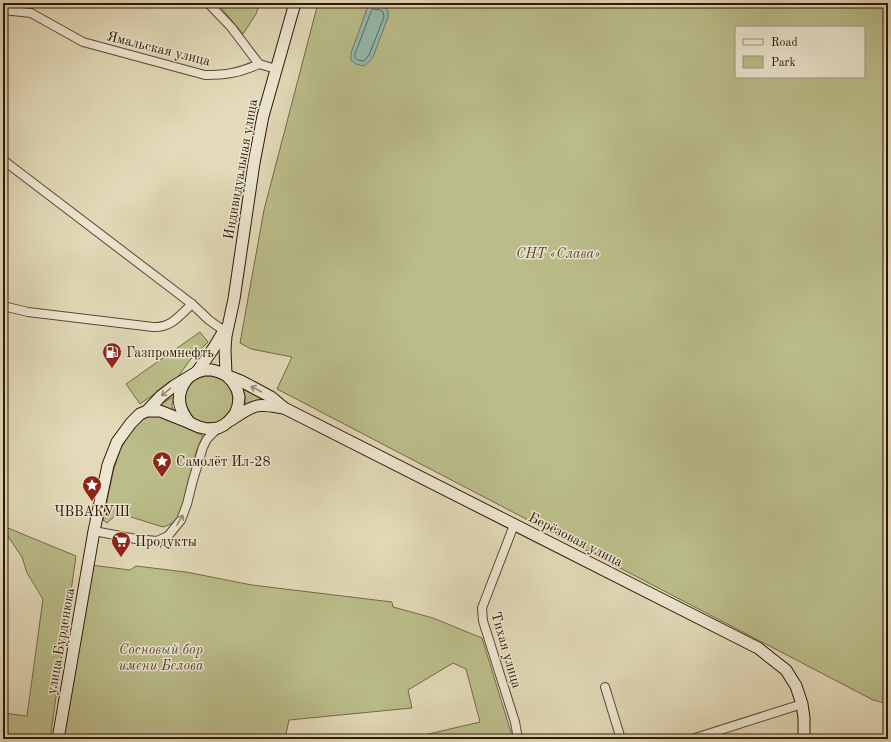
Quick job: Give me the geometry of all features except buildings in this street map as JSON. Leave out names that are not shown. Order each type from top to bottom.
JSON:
[{"type":"main road","name":"Индивидуальная улица","points":[[226,375],[226,336],[234,299],[254,163],[263,116],[295,3]]},
{"type":"main road","name":"Индивидуальная улица","points":[[193,375],[224,331],[229,319]]},
{"type":"main road","points":[[147,411],[160,411],[199,427],[208,429],[218,428],[229,421],[235,414],[238,406],[236,389],[232,381],[226,375],[212,370],[204,370],[193,375],[183,384],[179,400],[180,409],[190,423]]},
{"type":"main road","name":"улица Бурденюка","points":[[58,739],[94,531],[108,465],[117,442],[131,423],[140,414],[147,411],[161,396],[174,386],[193,375]]},
{"type":"main road","name":"Берёзовая улица","points":[[226,375],[271,397],[284,408],[758,648],[786,670],[796,686],[802,704],[804,739]]},
{"type":"main road","name":"Берёзовая улица","points":[[229,421],[245,411],[258,406],[284,408]]},
{"type":"street","points":[[208,3],[231,27],[259,64],[276,69]]},
{"type":"street","name":"Ямальская улица","points":[[3,10],[31,13],[83,42],[205,75],[222,75],[243,71],[259,64]]},
{"type":"street","points":[[3,160],[192,304],[209,320],[224,331]]},
{"type":"street","points":[[3,306],[28,312],[160,327],[171,323],[192,304]]},
{"type":"street","points":[[94,531],[136,539],[157,541],[168,536],[181,520],[203,447],[218,428]]},
{"type":"street","name":"Тихая улица","points":[[514,525],[482,608],[483,621],[515,722],[518,739]]},
{"type":"street","points":[[605,687],[621,739]]},
{"type":"street","points":[[692,739],[802,704]]},
{"type":"green space","points":[[217,3],[260,3],[256,14],[243,34]]},
{"type":"green space","name":"СНТ «Слава»","points":[[318,3],[888,3],[888,704],[873,700],[277,389],[292,357],[251,349],[240,343],[264,210]]},
{"type":"green space","points":[[200,332],[208,342],[190,360],[177,378],[140,404],[126,384]]},
{"type":"green space","points":[[204,376],[214,376],[223,380],[229,386],[232,391],[232,409],[223,420],[214,424],[204,424],[195,420],[189,414],[185,405],[185,395],[189,386],[195,380]]},
{"type":"green space","points":[[243,389],[267,402],[245,408]]},
{"type":"green space","points":[[173,397],[172,406],[176,417],[154,408]]},
{"type":"green space","points":[[155,414],[170,418],[203,436],[196,452],[180,516],[172,523],[163,527],[118,513],[107,523],[103,520],[113,472],[120,450],[130,433],[143,417]]},
{"type":"green space","points":[[3,526],[76,556],[50,739],[3,739],[3,713],[27,716],[43,599],[27,573],[22,557],[3,529]]},
{"type":"green space","name":"Сосновый бор имени Белова","points":[[91,565],[130,570],[136,566],[186,572],[252,585],[392,602],[393,607],[433,618],[482,638],[513,739],[407,739],[480,722],[466,669],[453,663],[408,690],[412,708],[289,720],[285,739],[63,739]]},
{"type":"water","points":[[372,4],[382,6],[388,10],[388,17],[373,57],[364,66],[356,64],[351,60],[351,53],[367,9]]},
{"type":"place","name":"Газпромнефть","points":[[112,369]]},
{"type":"place","name":"Самолёт Ил-28","points":[[162,478]]},
{"type":"place","name":"ЧВВАКУШ","points":[[92,502]]},
{"type":"place","name":"Продукты","points":[[121,558]]}]
